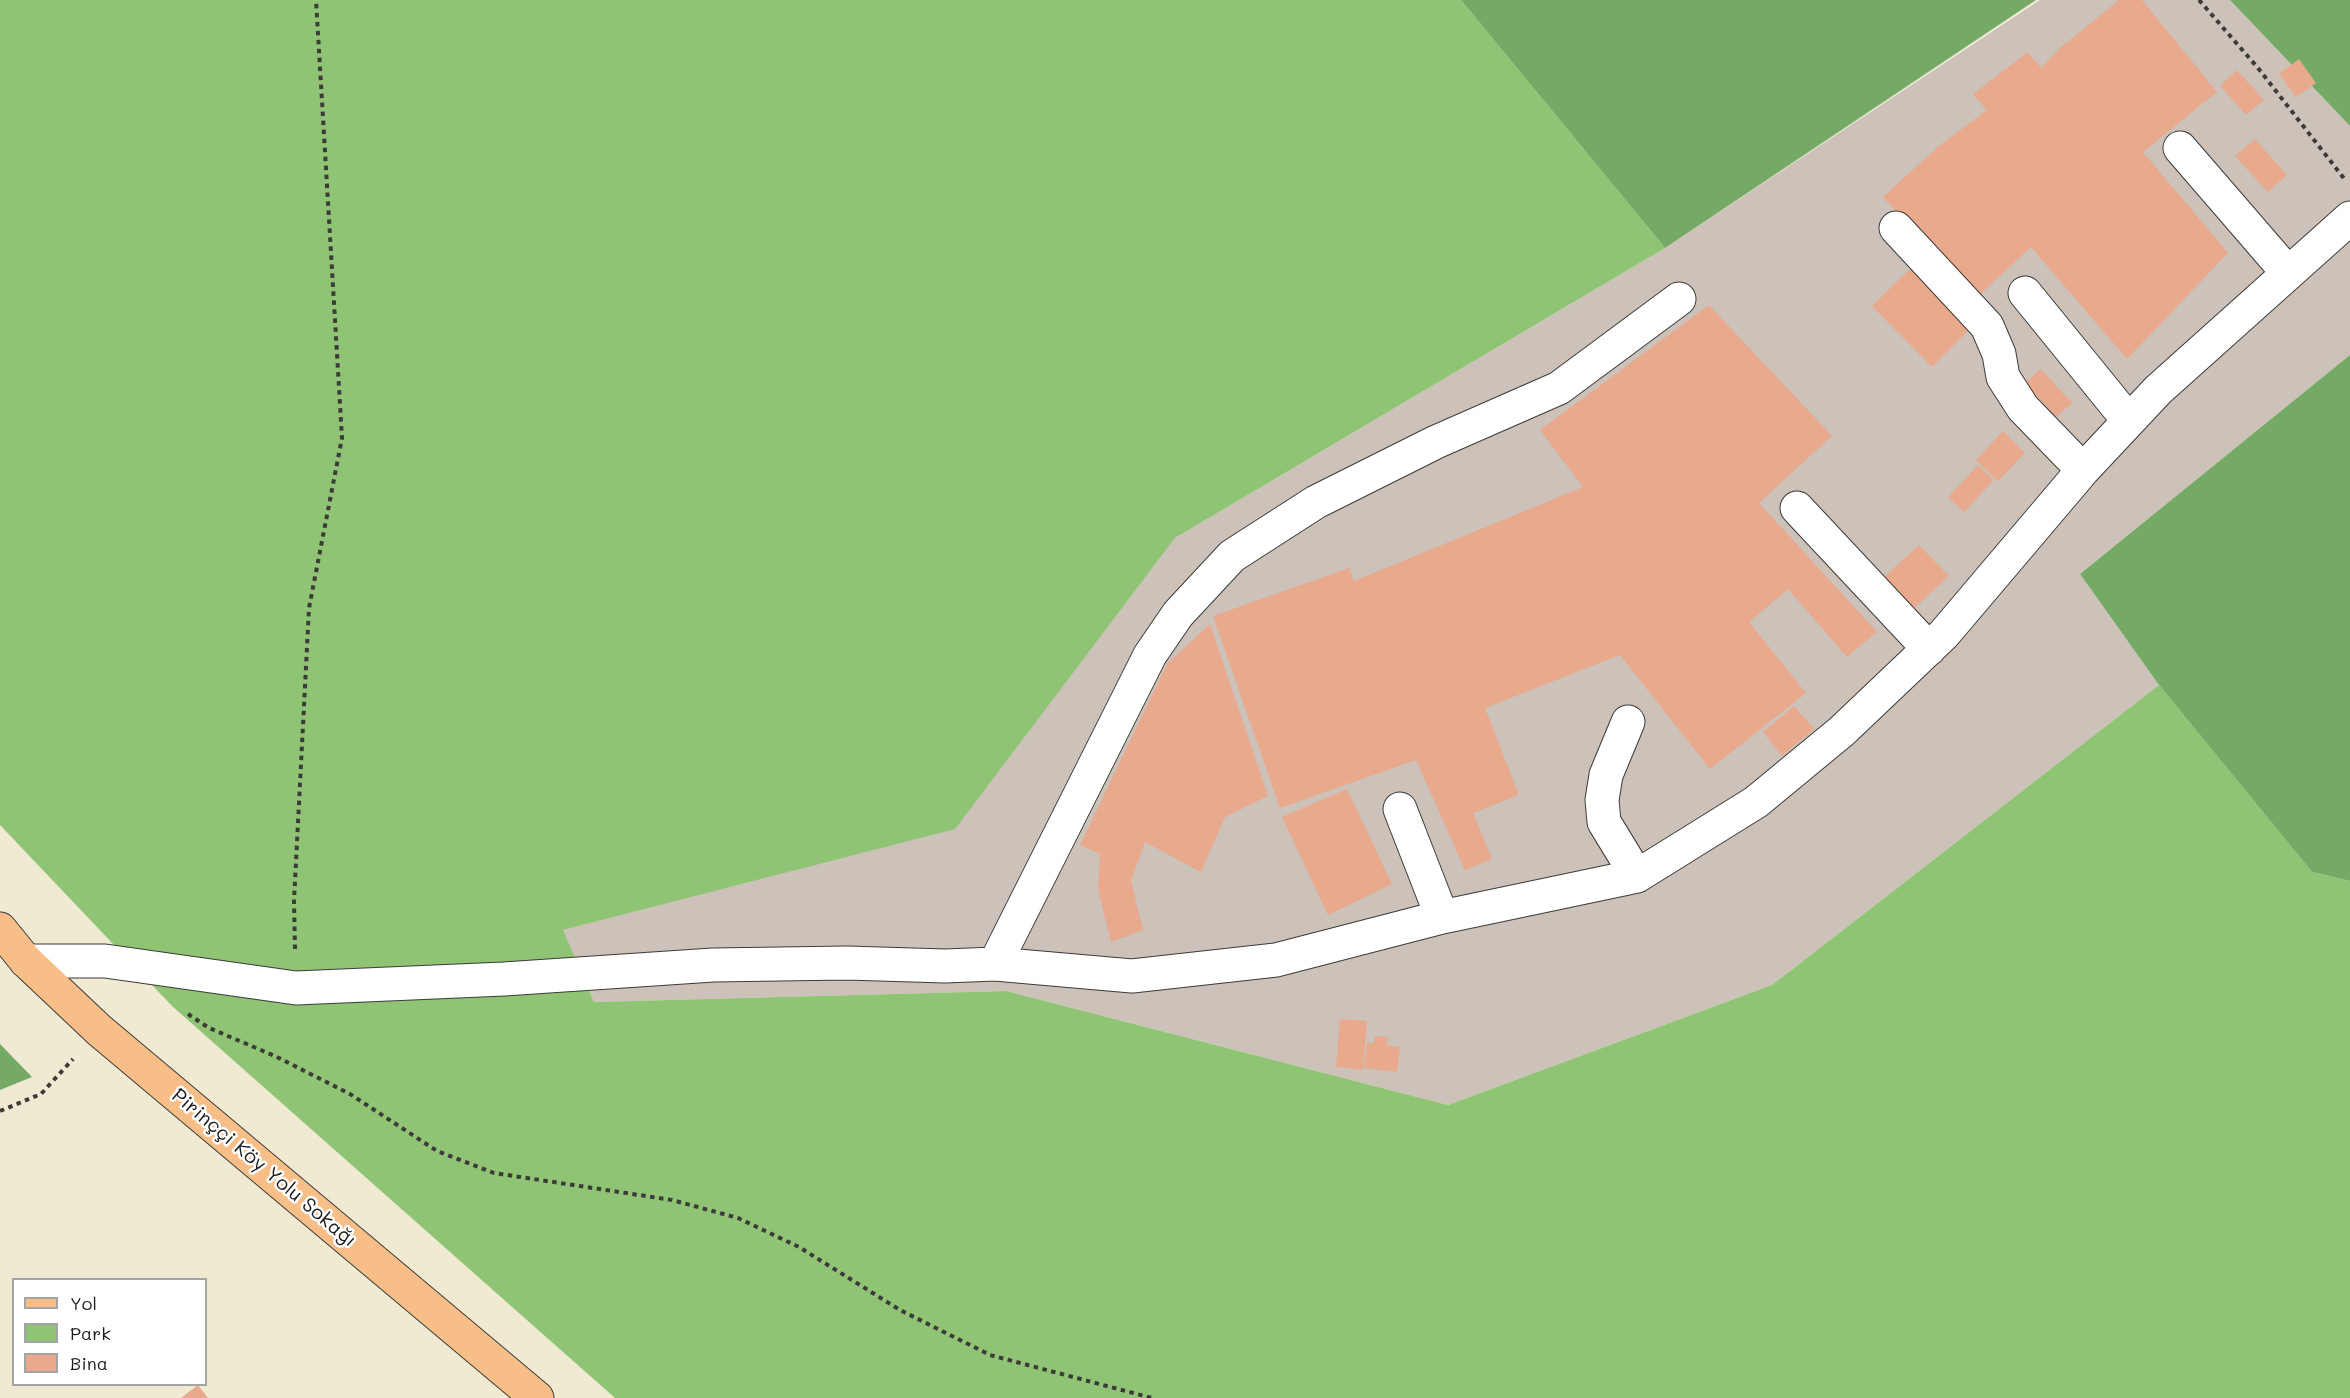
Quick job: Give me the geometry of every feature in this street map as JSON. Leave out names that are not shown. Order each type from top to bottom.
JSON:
[{"type":"main road","name":"Pirinççi Köy Yolu Sokağı","points":[[0,929],[26,961],[99,1030],[537,1398]]},
{"type":"lane","points":[[2180,147],[2288,273]]},
{"type":"lane","points":[[26,961],[105,961],[296,988],[504,979],[713,965],[847,963],[945,966],[995,964],[1132,976],[1276,960],[1442,917],[1637,876],[1756,802],[1842,731],[1944,634],[2083,470],[2158,390],[2350,218]]},
{"type":"lane","points":[[1896,228],[1987,326],[1999,354],[2003,377],[2018,400],[2083,470]]},
{"type":"lane","points":[[2025,292],[2129,421]]},
{"type":"lane","points":[[995,964],[1150,655],[1178,614],[1232,556],[1316,502],[1436,442],[1559,388],[1679,299]]},
{"type":"lane","points":[[1797,508],[1929,649]]},
{"type":"lane","points":[[1629,722],[1616,747],[1606,775],[1602,800],[1604,822],[1637,876]]},
{"type":"lane","points":[[1400,809],[1442,917]]},
{"type":"path","points":[[296,988],[294,901],[309,608],[342,438],[316,0]]},
{"type":"path","points":[[2199,0],[2258,68],[2350,186]]},
{"type":"path","points":[[180,1010],[209,1028],[275,1056],[350,1094],[437,1152],[494,1173],[672,1200],[738,1218],[799,1247],[900,1311],[990,1355],[1152,1398]]},
{"type":"path","points":[[0,1111],[41,1094],[99,1030]]},
{"type":"shaded area","points":[[2040,0],[2230,0],[2350,126],[2350,355],[2080,574],[2159,685],[1772,985],[1448,1105],[1006,991],[594,1002],[562,930],[955,828],[1175,538],[1665,248]]},
{"type":"green space","points":[[0,0],[1461,0],[1665,248],[1175,538],[955,829],[563,930],[594,1002],[1006,991],[1448,1105],[1772,985],[2159,685],[2312,872],[2350,881],[2350,1398],[615,1398],[172,1006],[0,825]]},
{"type":"green space","points":[[1461,0],[2036,0],[1665,248]]},
{"type":"green space","points":[[2230,0],[2350,0],[2350,126]]},
{"type":"green space","points":[[2350,355],[2350,881],[2312,872],[2159,685],[2080,574]]},
{"type":"green space","points":[[0,1044],[32,1077],[0,1090]]},
{"type":"building","points":[[2119,0],[2142,0],[2217,92],[2143,152],[2228,253],[2127,359],[2031,247],[1976,298],[1883,197],[1939,146],[1987,110],[1973,94],[2028,52],[2041,68],[2060,48]]},
{"type":"building","points":[[2299,59],[2316,83],[2296,97],[2279,74]]},
{"type":"building","points":[[2237,70],[2264,100],[2246,115],[2220,86]]},
{"type":"building","points":[[2255,139],[2287,175],[2268,192],[2235,156]]},
{"type":"building","points":[[1911,268],[1971,328],[1932,367],[1872,306]]},
{"type":"building","points":[[1709,305],[1832,436],[1759,503],[1877,632],[1847,657],[1788,589],[1749,622],[1806,693],[1710,769],[1620,655],[1485,708],[1519,795],[1473,813],[1492,859],[1465,870],[1416,760],[1280,808],[1213,616],[1349,568],[1354,581],[1583,487],[1540,430]]},
{"type":"building","points":[[2041,369],[2072,403],[2056,417],[2025,383]]},
{"type":"building","points":[[2003,431],[2025,453],[1998,481],[1976,460]]},
{"type":"building","points":[[1978,465],[1994,480],[1964,512],[1948,497]]},
{"type":"building","points":[[1919,545],[1949,576],[1912,610],[1883,578]]},
{"type":"building","points":[[1210,624],[1268,796],[1225,817],[1201,872],[1145,842],[1131,881],[1143,930],[1111,942],[1098,889],[1100,854],[1080,845],[1167,664]]},
{"type":"building","points":[[1794,706],[1814,729],[1782,756],[1763,732]]},
{"type":"building","points":[[1347,789],[1392,884],[1328,915],[1282,817]]},
{"type":"building","points":[[1340,1019],[1367,1021],[1363,1070],[1336,1067]]},
{"type":"building","points":[[1375,1036],[1388,1037],[1387,1045],[1400,1047],[1397,1072],[1364,1068],[1367,1043],[1374,1043]]},
{"type":"building","points":[[199,1386],[208,1398],[181,1398]]}]
